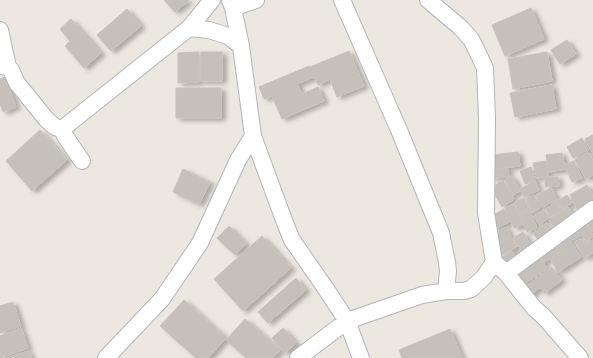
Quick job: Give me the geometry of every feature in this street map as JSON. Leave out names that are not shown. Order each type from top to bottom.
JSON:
[{"type":"street","points":[[62,129],[189,28],[212,0]]},
{"type":"street","points":[[256,0],[232,4],[241,46],[253,136],[273,194],[292,240],[347,321],[361,358]]},
{"type":"street","points":[[342,0],[399,130],[441,233],[448,271],[446,291]]},
{"type":"street","points":[[428,0],[460,27],[475,47],[485,68],[487,118],[486,214],[494,262],[506,273],[534,308],[544,317],[580,358]]},
{"type":"street","points":[[189,28],[209,30],[228,36],[241,46]]},
{"type":"street","points":[[0,30],[4,66],[11,70],[17,83],[46,119],[55,127],[62,129]]},
{"type":"street","points":[[62,129],[82,161]]},
{"type":"street","points":[[106,358],[162,299],[200,243],[238,160],[253,136]]},
{"type":"street","points":[[506,273],[593,210]]},
{"type":"street","points":[[298,358],[347,321],[422,296],[446,291],[464,291],[471,289],[484,277],[494,262]]},
{"type":"building","points":[[164,0],[189,0],[175,12]]},
{"type":"building","points":[[531,8],[544,39],[505,56],[492,25]]},
{"type":"building","points":[[127,9],[141,26],[111,51],[97,35]]},
{"type":"building","points":[[71,19],[101,53],[84,68],[65,46],[70,41],[60,29]]},
{"type":"building","points":[[567,40],[576,54],[560,64],[551,50]]},
{"type":"building","points":[[349,51],[364,86],[337,97],[330,79],[318,85],[310,67]]},
{"type":"building","points":[[199,52],[199,82],[178,83],[178,53]]},
{"type":"building","points":[[201,52],[222,52],[222,81],[201,81]]},
{"type":"building","points":[[547,52],[552,81],[513,89],[508,59]]},
{"type":"building","points":[[309,66],[314,77],[297,84],[302,94],[318,87],[324,101],[282,119],[272,96],[264,99],[259,87]]},
{"type":"building","points":[[5,77],[16,107],[3,112],[0,104],[0,79]]},
{"type":"building","points":[[552,85],[556,109],[515,117],[510,93]]},
{"type":"building","points":[[176,88],[221,88],[221,118],[176,118]]},
{"type":"building","points":[[40,130],[67,160],[32,191],[6,161]]},
{"type":"building","points":[[593,135],[593,153],[585,139]]},
{"type":"building","points":[[582,138],[588,150],[573,158],[567,147]]},
{"type":"building","points":[[518,152],[520,166],[493,169],[492,155]]},
{"type":"building","points":[[588,152],[593,160],[593,175],[586,179],[575,160]]},
{"type":"building","points":[[562,153],[565,169],[549,172],[546,155]]},
{"type":"building","points":[[546,161],[548,176],[536,178],[533,163]]},
{"type":"building","points":[[574,161],[582,178],[572,182],[564,165]]},
{"type":"building","points":[[531,167],[535,181],[525,184],[520,171]]},
{"type":"building","points":[[183,169],[210,182],[199,204],[173,192]]},
{"type":"building","points":[[508,169],[509,177],[491,178],[490,170]]},
{"type":"building","points":[[512,176],[520,191],[513,195],[505,180]]},
{"type":"building","points":[[545,177],[558,177],[559,186],[545,187]]},
{"type":"building","points":[[503,180],[514,199],[502,207],[491,188]]},
{"type":"building","points":[[535,181],[539,190],[524,197],[520,189]]},
{"type":"building","points":[[587,185],[593,195],[593,206],[580,214],[570,195]]},
{"type":"building","points":[[551,188],[557,200],[542,207],[536,195]]},
{"type":"building","points":[[534,195],[540,208],[532,212],[526,199]]},
{"type":"building","points":[[567,195],[572,203],[562,209],[557,201]]},
{"type":"building","points":[[524,198],[529,210],[519,214],[515,202]]},
{"type":"building","points":[[556,202],[561,211],[550,217],[546,209]]},
{"type":"building","points":[[514,204],[523,225],[514,228],[505,208]]},
{"type":"building","points":[[568,207],[576,219],[557,232],[549,220]]},
{"type":"building","points":[[504,209],[511,221],[494,230],[488,218]]},
{"type":"building","points":[[544,210],[549,218],[539,224],[534,216]]},
{"type":"building","points":[[530,211],[537,228],[527,232],[520,215]]},
{"type":"building","points":[[593,214],[593,232],[585,219]]},
{"type":"building","points":[[584,221],[593,235],[593,237],[586,241],[576,226]]},
{"type":"building","points":[[547,223],[555,234],[541,244],[533,233]]},
{"type":"building","points":[[229,226],[246,244],[235,255],[217,238]]},
{"type":"building","points":[[574,226],[580,236],[572,240],[566,231]]},
{"type":"building","points":[[506,227],[511,236],[496,245],[491,235]]},
{"type":"building","points":[[523,232],[533,249],[524,254],[513,238]]},
{"type":"building","points":[[565,233],[581,257],[558,272],[550,259],[563,250],[556,239]]},
{"type":"building","points":[[262,236],[291,268],[243,311],[214,279]]},
{"type":"building","points":[[511,237],[517,247],[502,255],[496,246]]},
{"type":"building","points":[[581,238],[585,245],[593,240],[593,253],[585,258],[575,242]]},
{"type":"building","points":[[553,241],[560,251],[544,262],[537,252]]},
{"type":"building","points":[[512,251],[518,260],[504,268],[498,259]]},
{"type":"building","points":[[536,253],[547,268],[535,277],[524,261]]},
{"type":"building","points":[[524,262],[535,277],[519,288],[508,274]]},
{"type":"building","points":[[551,267],[562,280],[545,293],[540,288],[535,291],[529,284]]},
{"type":"building","points":[[296,278],[306,290],[268,323],[258,312]]},
{"type":"building","points":[[529,284],[535,292],[527,298],[521,290]]},
{"type":"building","points":[[184,300],[226,338],[208,358],[196,358],[160,326]]},
{"type":"building","points":[[13,302],[21,326],[0,333],[0,306]]},
{"type":"building","points":[[245,319],[280,350],[273,358],[246,358],[226,340]]},
{"type":"building","points":[[21,328],[28,348],[0,358],[0,336]]},
{"type":"building","points":[[283,328],[296,343],[285,353],[272,338]]},
{"type":"building","points":[[450,329],[462,358],[402,358],[399,350]]},
{"type":"building","points":[[29,351],[31,358],[7,358]]}]
